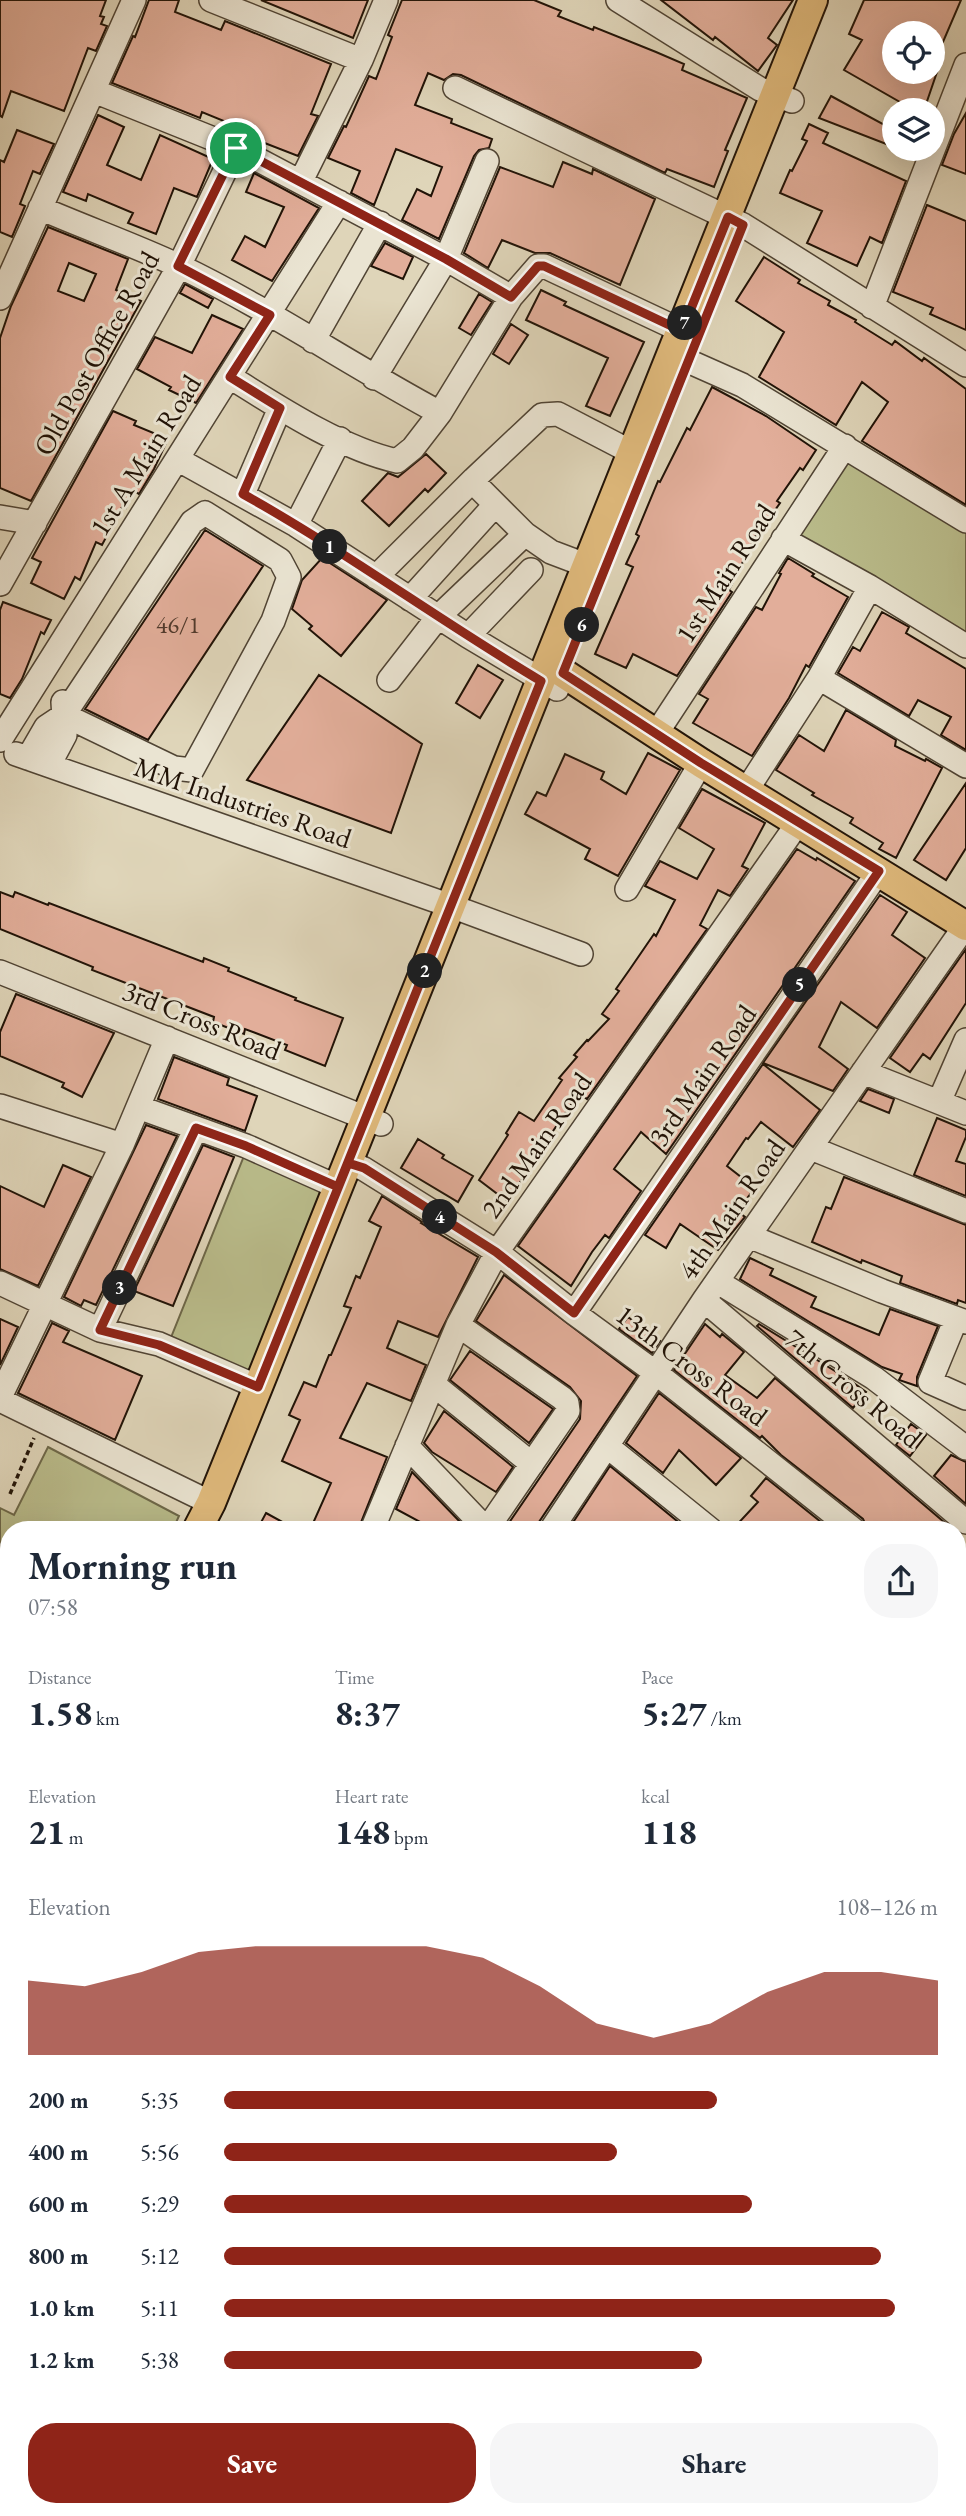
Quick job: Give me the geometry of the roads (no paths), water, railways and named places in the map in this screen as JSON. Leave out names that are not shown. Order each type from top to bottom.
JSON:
[{"type":"main road","points":[[784,98],[813,0]]},
{"type":"main road","points":[[214,1516],[258,1387],[374,1121],[552,677],[688,361],[736,221],[784,98],[831,0]]},
{"type":"main road","points":[[552,677],[588,566],[682,331],[736,221]]},
{"type":"main road","points":[[552,677],[656,734],[965,926]]},
{"type":"main road","points":[[214,1516],[227,1509],[350,1173]]},
{"type":"street","points":[[0,298],[134,0]]},
{"type":"street","points":[[211,0],[362,60]]},
{"type":"street","points":[[301,181],[362,60],[386,0]]},
{"type":"street","points":[[618,0],[760,89],[784,98]]},
{"type":"street","points":[[872,307],[966,65]]},
{"type":"street","points":[[455,88],[736,221],[966,365]]},
{"type":"street","points":[[93,90],[236,148],[380,223],[511,297]]},
{"type":"street","name":"Old Post Office Road","points":[[0,584],[178,266],[236,148]]},
{"type":"street","points":[[374,377],[446,259],[487,161]]},
{"type":"street","name":"1st A Main Road","points":[[0,740],[339,202]]},
{"type":"street","points":[[40,208],[178,266],[270,315],[440,413]]},
{"type":"street","points":[[313,341],[380,223]]},
{"type":"street","points":[[230,377],[280,408],[340,439],[397,461],[412,448],[440,413],[511,297],[538,266],[544,266],[682,331]]},
{"type":"street","points":[[688,361],[742,385],[966,521]]},
{"type":"street","points":[[243,494],[280,408]]},
{"type":"street","points":[[376,578],[542,415],[558,414],[633,453]]},
{"type":"street","points":[[296,525],[340,439]]},
{"type":"street","name":"1st Main Road","points":[[656,734],[845,446]]},
{"type":"street","points":[[177,459],[296,525],[468,636],[552,677]]},
{"type":"street","points":[[472,481],[525,534],[551,552],[588,566]]},
{"type":"street","points":[[410,599],[495,505]]},
{"type":"street","points":[[205,513],[280,560],[289,577],[273,621],[192,769],[174,768],[64,715],[192,522],[205,513]]},
{"type":"street","points":[[0,517],[35,523]]},
{"type":"street","points":[[388,680],[438,617],[525,534]]},
{"type":"street","points":[[783,539],[870,587],[966,646]]},
{"type":"street","points":[[468,636],[531,570]]},
{"type":"street","points":[[746,791],[819,678],[870,587]]},
{"type":"street","points":[[38,762],[65,735],[62,692],[112,617]]},
{"type":"street","points":[[819,678],[966,766]]},
{"type":"street","name":"MM Industries Road","points":[[0,749],[581,954]]},
{"type":"street","points":[[627,889],[701,763]]},
{"type":"street","name":"2nd Main Road","points":[[376,1521],[458,1325],[496,1252],[798,823]]},
{"type":"street","name":"3rd Main Road","points":[[574,1313],[879,871]]},
{"type":"street","name":"4th Main Road","points":[[563,1521],[607,1447],[711,1291],[965,926]]},
{"type":"street","name":"3rd Cross Road","points":[[0,972],[374,1121]]},
{"type":"street","points":[[167,1038],[122,1145],[0,1398],[214,1516]]},
{"type":"street","points":[[939,1102],[966,1040]]},
{"type":"street","points":[[863,1072],[966,1113]]},
{"type":"street","name":"13th Cross Road","points":[[138,1107],[246,1146],[350,1173],[496,1252],[656,1373],[843,1521]]},
{"type":"street","points":[[3,1114],[122,1145]]},
{"type":"street","points":[[100,1330],[196,1128]]},
{"type":"street","points":[[811,1147],[966,1211]]},
{"type":"street","points":[[749,1236],[882,1291],[961,1320],[918,1412]]},
{"type":"street","points":[[0,1283],[100,1330],[159,1345],[258,1387]]},
{"type":"street","points":[[711,1291],[874,1378],[966,1448]]},
{"type":"street","name":"7th Cross Road","points":[[711,1291],[965,1521]]},
{"type":"street","points":[[458,1325],[567,1403],[568,1411],[564,1419],[493,1521]]},
{"type":"street","points":[[930,1382],[966,1398]]},
{"type":"street","points":[[433,1384],[532,1464]]},
{"type":"street","points":[[407,1446],[479,1521]]},
{"type":"street","points":[[607,1447],[700,1521]]}]
